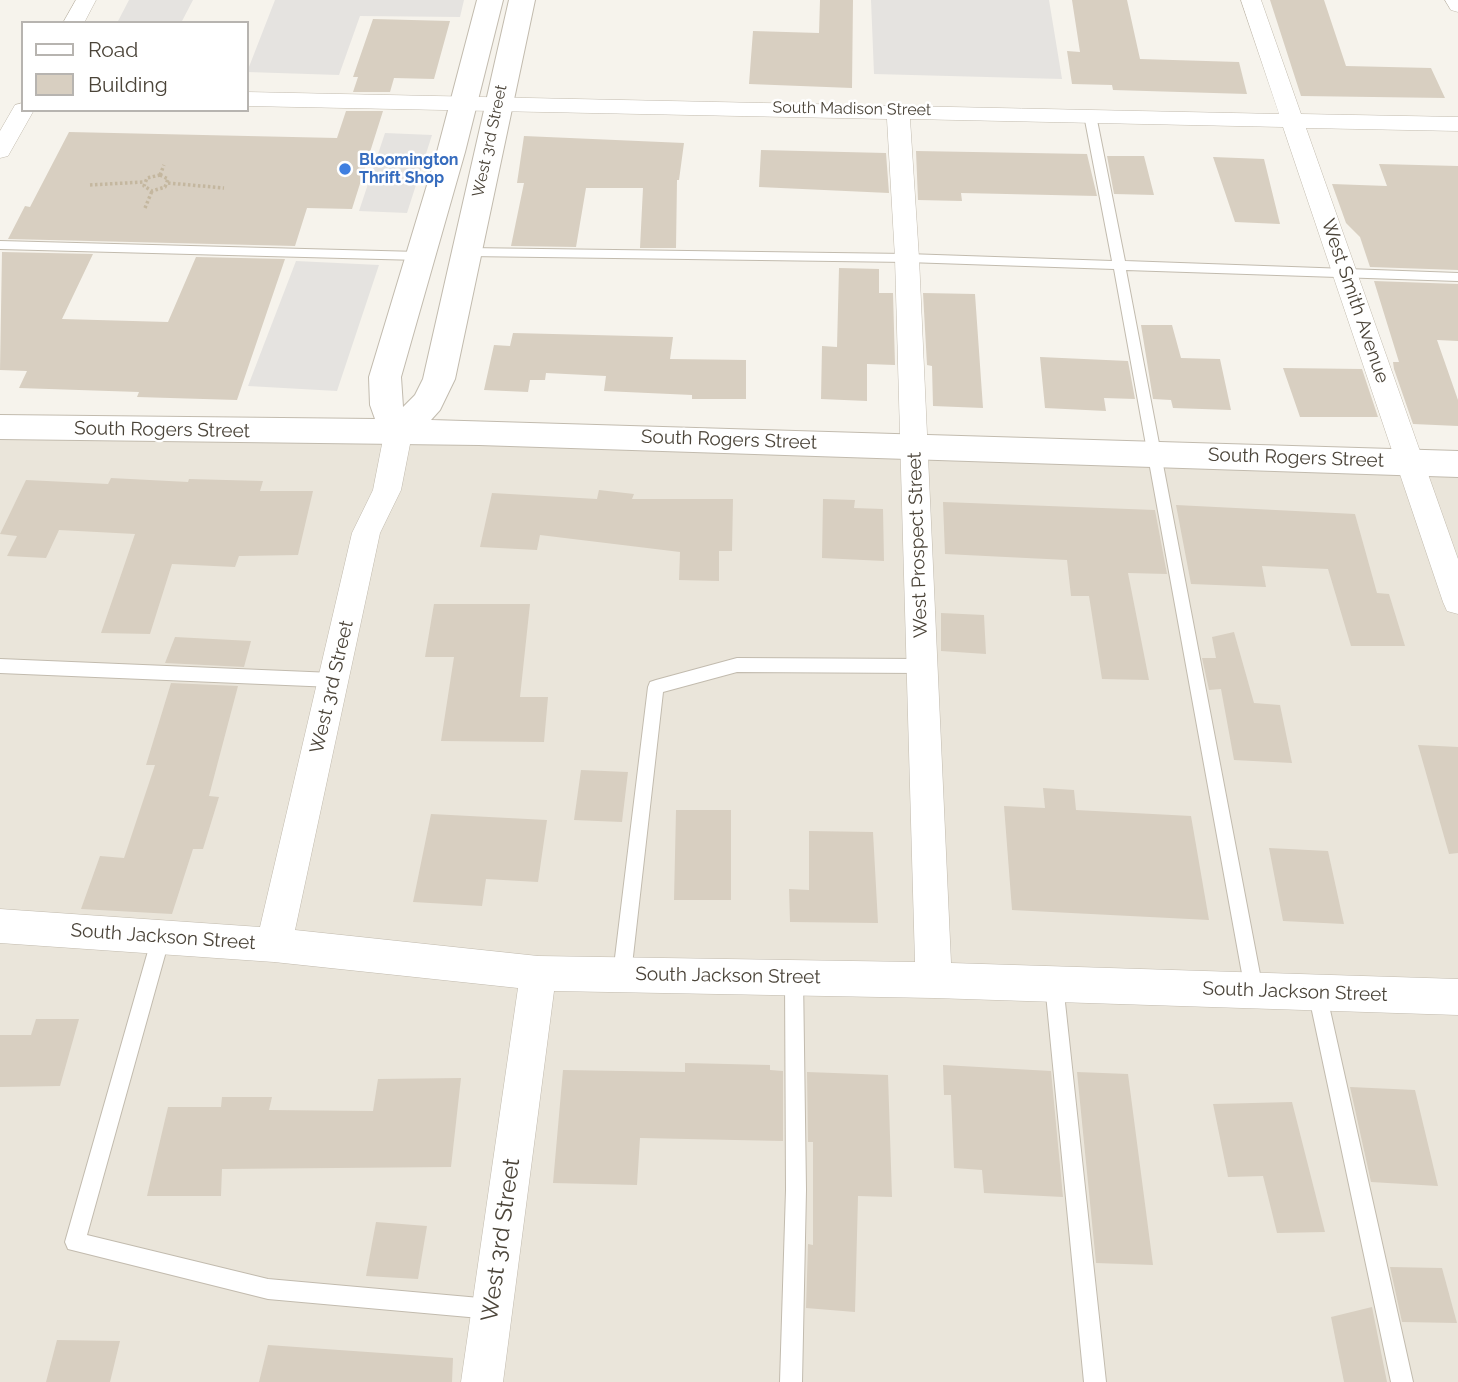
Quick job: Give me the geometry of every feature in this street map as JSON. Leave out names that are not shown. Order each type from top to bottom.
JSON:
[{"type":"street","points":[[74,21],[86,0]]},
{"type":"street","name":"West 3rd Street","points":[[274,944],[368,527],[387,490],[398,434],[386,405],[384,383],[464,103],[490,0]]},
{"type":"street","name":"West 3rd Street","points":[[398,434],[424,408],[437,386],[522,0]]},
{"type":"street","name":"West Smith Avenue","points":[[1251,0],[1458,602]]},
{"type":"street","points":[[1455,0],[1458,6]]},
{"type":"street","points":[[0,97],[21,96]]},
{"type":"street","name":"South Madison Street","points":[[248,99],[898,110],[1458,124]]},
{"type":"street","name":"West Prospect Street","points":[[898,110],[907,258],[934,980]]},
{"type":"street","points":[[0,151],[22,112]]},
{"type":"street","name":"South Rogers Street","points":[[0,427],[479,433],[1458,464]]},
{"type":"street","name":"South Jackson Street","points":[[0,926],[274,944],[538,973],[934,980],[1458,997]]},
{"type":"street","name":"West 3rd Street","points":[[482,1382],[538,973]]},
{"type":"lane","points":[[1090,115],[1254,990]]},
{"type":"lane","points":[[0,245],[419,256]]},
{"type":"lane","points":[[468,253],[907,258],[1458,277]]},
{"type":"lane","points":[[622,974],[656,687],[737,665],[922,666]]},
{"type":"lane","points":[[0,666],[333,680]]},
{"type":"lane","points":[[161,937],[75,1242],[268,1289],[492,1309]]},
{"type":"lane","points":[[792,1382],[796,1190],[794,977]]},
{"type":"lane","points":[[1054,984],[1095,1382]]},
{"type":"lane","points":[[1317,992],[1402,1382]]},
{"type":"path","points":[[90,185],[144,182],[160,175],[164,165]]},
{"type":"path","points":[[160,175],[169,179],[168,183]]},
{"type":"path","points":[[144,182],[146,189],[152,191]]},
{"type":"path","points":[[145,208],[152,191],[168,183],[224,188]]},
{"type":"shaded area","points":[[129,0],[193,0],[182,21],[118,21]]},
{"type":"shaded area","points":[[275,0],[464,0],[460,17],[360,16],[339,75],[248,72]]},
{"type":"shaded area","points":[[871,0],[1049,0],[1062,79],[874,74]]},
{"type":"shaded area","points":[[385,133],[432,135],[407,213],[359,211]]},
{"type":"shaded area","points":[[296,261],[379,265],[337,391],[248,386]]},
{"type":"shaded area","points":[[0,424],[1458,459],[1458,1382],[0,1382]]},
{"type":"building","points":[[820,0],[853,0],[852,88],[749,84],[753,31],[819,33]]},
{"type":"building","points":[[1072,0],[1127,0],[1140,59],[1239,62],[1247,94],[1113,90],[1112,85],[1072,84],[1067,51],[1080,52]]},
{"type":"building","points":[[1270,0],[1324,0],[1346,66],[1431,68],[1445,98],[1301,96]]},
{"type":"building","points":[[373,19],[450,21],[434,79],[394,78],[390,92],[353,92],[358,77],[353,77]]},
{"type":"building","points":[[346,111],[383,111],[352,209],[307,208],[295,246],[8,239],[25,206],[30,207],[69,132],[337,138]]},
{"type":"building","points":[[524,136],[684,143],[677,180],[676,248],[640,248],[643,188],[586,188],[576,247],[511,246],[524,183],[517,183]]},
{"type":"building","points":[[761,150],[886,153],[889,193],[759,187]]},
{"type":"building","points":[[916,151],[1087,154],[1097,196],[961,193],[962,201],[918,200]]},
{"type":"building","points":[[1107,156],[1144,156],[1154,195],[1114,194]]},
{"type":"building","points":[[1213,157],[1264,159],[1280,224],[1235,222]]},
{"type":"building","points":[[1379,164],[1458,166],[1458,270],[1370,267],[1360,237],[1346,223],[1332,184],[1387,186]]},
{"type":"building","points":[[2,252],[93,254],[62,319],[168,322],[196,257],[285,259],[237,400],[137,397],[139,392],[19,388],[27,371],[0,370]]},
{"type":"building","points":[[839,268],[879,269],[879,293],[893,293],[895,365],[867,364],[867,401],[821,399],[822,346],[837,347]]},
{"type":"building","points":[[1374,281],[1458,284],[1458,341],[1437,340],[1458,400],[1458,426],[1413,424],[1394,369],[1393,362],[1399,362]]},
{"type":"building","points":[[923,293],[975,294],[983,408],[933,406],[932,366],[927,365]]},
{"type":"building","points":[[1141,325],[1172,325],[1181,358],[1220,359],[1231,410],[1173,408],[1171,400],[1153,399]]},
{"type":"building","points":[[513,333],[673,337],[670,359],[746,360],[746,399],[692,399],[692,395],[604,391],[606,376],[546,373],[545,380],[530,380],[528,392],[484,390],[494,345],[510,346]]},
{"type":"building","points":[[1040,357],[1128,361],[1135,399],[1104,398],[1106,411],[1045,408]]},
{"type":"building","points":[[1283,368],[1362,369],[1378,417],[1300,417]]},
{"type":"building","points":[[111,478],[188,482],[189,479],[263,481],[260,491],[313,491],[298,555],[239,556],[235,567],[172,564],[150,634],[101,633],[135,534],[59,530],[46,558],[7,556],[17,536],[0,534],[26,480],[108,484]]},
{"type":"building","points":[[599,490],[634,494],[632,499],[733,499],[732,551],[719,551],[719,581],[679,580],[680,552],[540,535],[537,550],[480,547],[492,493],[597,499]]},
{"type":"building","points":[[823,499],[855,500],[854,508],[883,509],[884,561],[822,558]]},
{"type":"building","points":[[943,502],[1155,510],[1167,574],[1128,573],[1149,680],[1102,679],[1089,596],[1071,596],[1067,560],[945,554]]},
{"type":"building","points":[[1176,505],[1355,514],[1377,593],[1389,594],[1405,646],[1351,646],[1328,569],[1262,566],[1266,587],[1191,584]]},
{"type":"building","points":[[434,604],[530,604],[520,697],[548,697],[544,742],[441,741],[454,657],[425,657]]},
{"type":"building","points":[[941,613],[984,615],[986,654],[941,651]]},
{"type":"building","points":[[1234,632],[1254,703],[1280,705],[1292,763],[1234,760],[1221,689],[1209,690],[1202,658],[1216,658],[1212,637]]},
{"type":"building","points":[[175,637],[251,641],[244,667],[165,663]]},
{"type":"building","points":[[171,683],[238,686],[209,796],[219,797],[203,849],[193,849],[172,914],[81,909],[100,856],[124,858],[155,765],[146,765]]},
{"type":"building","points":[[1418,745],[1458,747],[1458,853],[1449,854]]},
{"type":"building","points":[[581,770],[628,772],[622,822],[574,820]]},
{"type":"building","points":[[1043,788],[1074,790],[1076,810],[1191,816],[1209,920],[1012,910],[1004,806],[1045,808]]},
{"type":"building","points":[[676,810],[731,810],[731,900],[674,900]]},
{"type":"building","points":[[431,814],[547,820],[538,882],[486,879],[482,906],[413,902]]},
{"type":"building","points":[[809,831],[873,832],[878,923],[790,922],[789,889],[809,890]]},
{"type":"building","points":[[1269,848],[1328,851],[1344,924],[1283,921]]},
{"type":"building","points":[[36,1019],[79,1019],[60,1086],[0,1087],[0,1035],[31,1035]]},
{"type":"building","points":[[685,1063],[770,1065],[770,1070],[783,1071],[783,1141],[640,1138],[637,1185],[553,1183],[563,1070],[685,1072]]},
{"type":"building","points":[[943,1065],[1051,1071],[1063,1197],[984,1193],[982,1170],[954,1168],[951,1095],[944,1095]]},
{"type":"building","points":[[807,1072],[888,1075],[892,1197],[858,1196],[855,1312],[806,1308],[808,1244],[813,1245],[813,1142],[808,1142]]},
{"type":"building","points":[[1077,1072],[1128,1074],[1153,1265],[1096,1263]]},
{"type":"building","points":[[461,1078],[451,1167],[222,1169],[221,1196],[147,1196],[168,1107],[221,1107],[222,1097],[272,1097],[269,1110],[373,1111],[378,1079]]},
{"type":"building","points":[[1350,1087],[1415,1090],[1438,1186],[1371,1182]]},
{"type":"building","points":[[1292,1102],[1325,1232],[1277,1233],[1263,1176],[1228,1177],[1213,1104]]},
{"type":"building","points":[[376,1222],[427,1226],[418,1279],[366,1276]]},
{"type":"building","points":[[1390,1267],[1442,1268],[1457,1323],[1402,1322]]},
{"type":"building","points":[[1372,1307],[1387,1382],[1344,1382],[1331,1317]]},
{"type":"building","points":[[57,1340],[120,1341],[110,1382],[46,1382]]},
{"type":"building","points":[[268,1345],[453,1358],[452,1382],[259,1382]]},
{"type":"place","name":"Bloomington Thrift Shop","points":[[345,169]]}]
